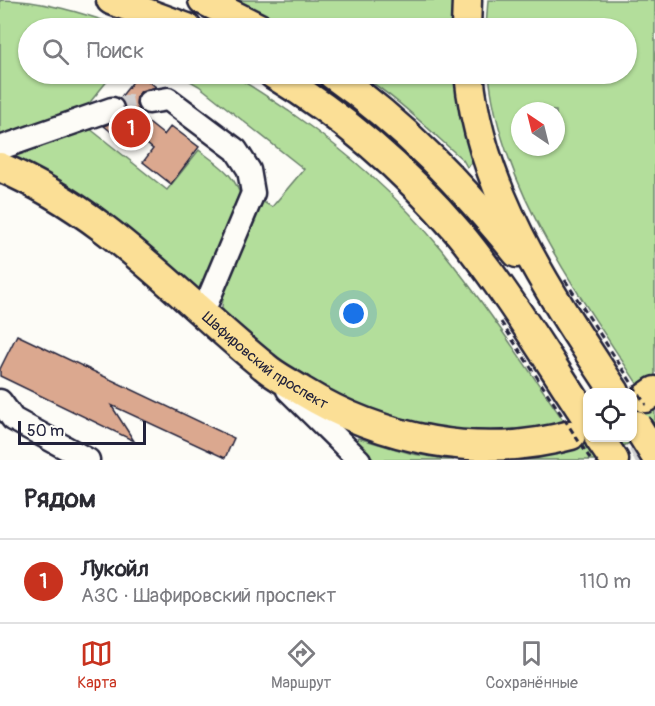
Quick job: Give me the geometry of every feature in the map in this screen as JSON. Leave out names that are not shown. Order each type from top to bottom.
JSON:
[{"type":"main road","points":[[111,0],[160,18]]},
{"type":"main road","points":[[203,0],[239,18]]},
{"type":"main road","points":[[466,18],[467,0]]},
{"type":"main road","points":[[288,84],[338,118],[397,168],[459,233],[509,317],[583,427]]},
{"type":"main road","points":[[345,84],[398,125],[454,179],[557,286]]},
{"type":"main road","points":[[470,84],[486,159],[508,211],[557,286],[612,388]]},
{"type":"main road","name":"Шафировский проспект","points":[[0,167],[61,198],[94,220],[130,248],[266,368],[348,417],[415,441],[450,447],[489,449],[524,447],[583,432]]},
{"type":"main road","points":[[645,405],[655,455]]},
{"type":"main road","points":[[597,442],[614,460]]},
{"type":"street","points":[[149,102],[168,99],[236,150],[249,170],[253,193],[203,312]]},
{"type":"street","points":[[0,147],[112,110]]},
{"type":"street","points":[[266,368],[359,460]]},
{"type":"street","points":[[0,401],[13,419],[88,460]]},
{"type":"path","points":[[557,286],[645,405]]},
{"type":"path","points":[[509,317],[591,460]]},
{"type":"green space","points":[[0,0],[48,5],[96,18],[18,18],[18,84],[105,84],[82,112],[0,136]]},
{"type":"green space","points":[[237,0],[456,0],[454,18],[270,18]]},
{"type":"green space","points":[[488,0],[655,0],[655,377],[640,388],[568,277],[526,199],[509,158],[496,116],[491,84],[637,84],[637,18],[487,18]]},
{"type":"green space","points":[[196,84],[246,84],[311,127],[370,175],[424,229],[458,270],[566,424],[522,433],[448,435],[323,394],[227,321],[222,307],[224,287],[260,200],[272,207],[304,169]]},
{"type":"green space","points":[[374,84],[457,84],[468,142],[475,161],[467,167],[463,160]]},
{"type":"green space","points":[[89,128],[167,190],[199,150],[231,177],[241,199],[203,289],[197,293],[10,158],[12,155]]},
{"type":"green space","points":[[655,406],[655,431],[637,440],[637,427],[643,414]]},
{"type":"green space","points":[[358,438],[413,454],[454,460],[374,460],[355,442]]},
{"type":"green space","points":[[584,442],[632,442],[594,460],[498,460],[527,457],[565,449]]},
{"type":"building","points":[[131,84],[152,84],[156,87],[141,91],[137,97],[136,105],[141,112],[139,115],[164,135],[171,126],[199,147],[171,184],[143,162],[153,149],[128,129],[120,139],[104,126],[123,117],[125,105],[120,98]]},
{"type":"building","points":[[17,335],[234,438],[225,458],[111,405],[134,441],[0,376],[0,369]]},
{"type":"tunnel","points":[[112,109],[149,102]]},
{"type":"tunnel","points":[[634,460],[655,450]]},
{"type":"place","name":"Лукойл","points":[[131,128]]}]
